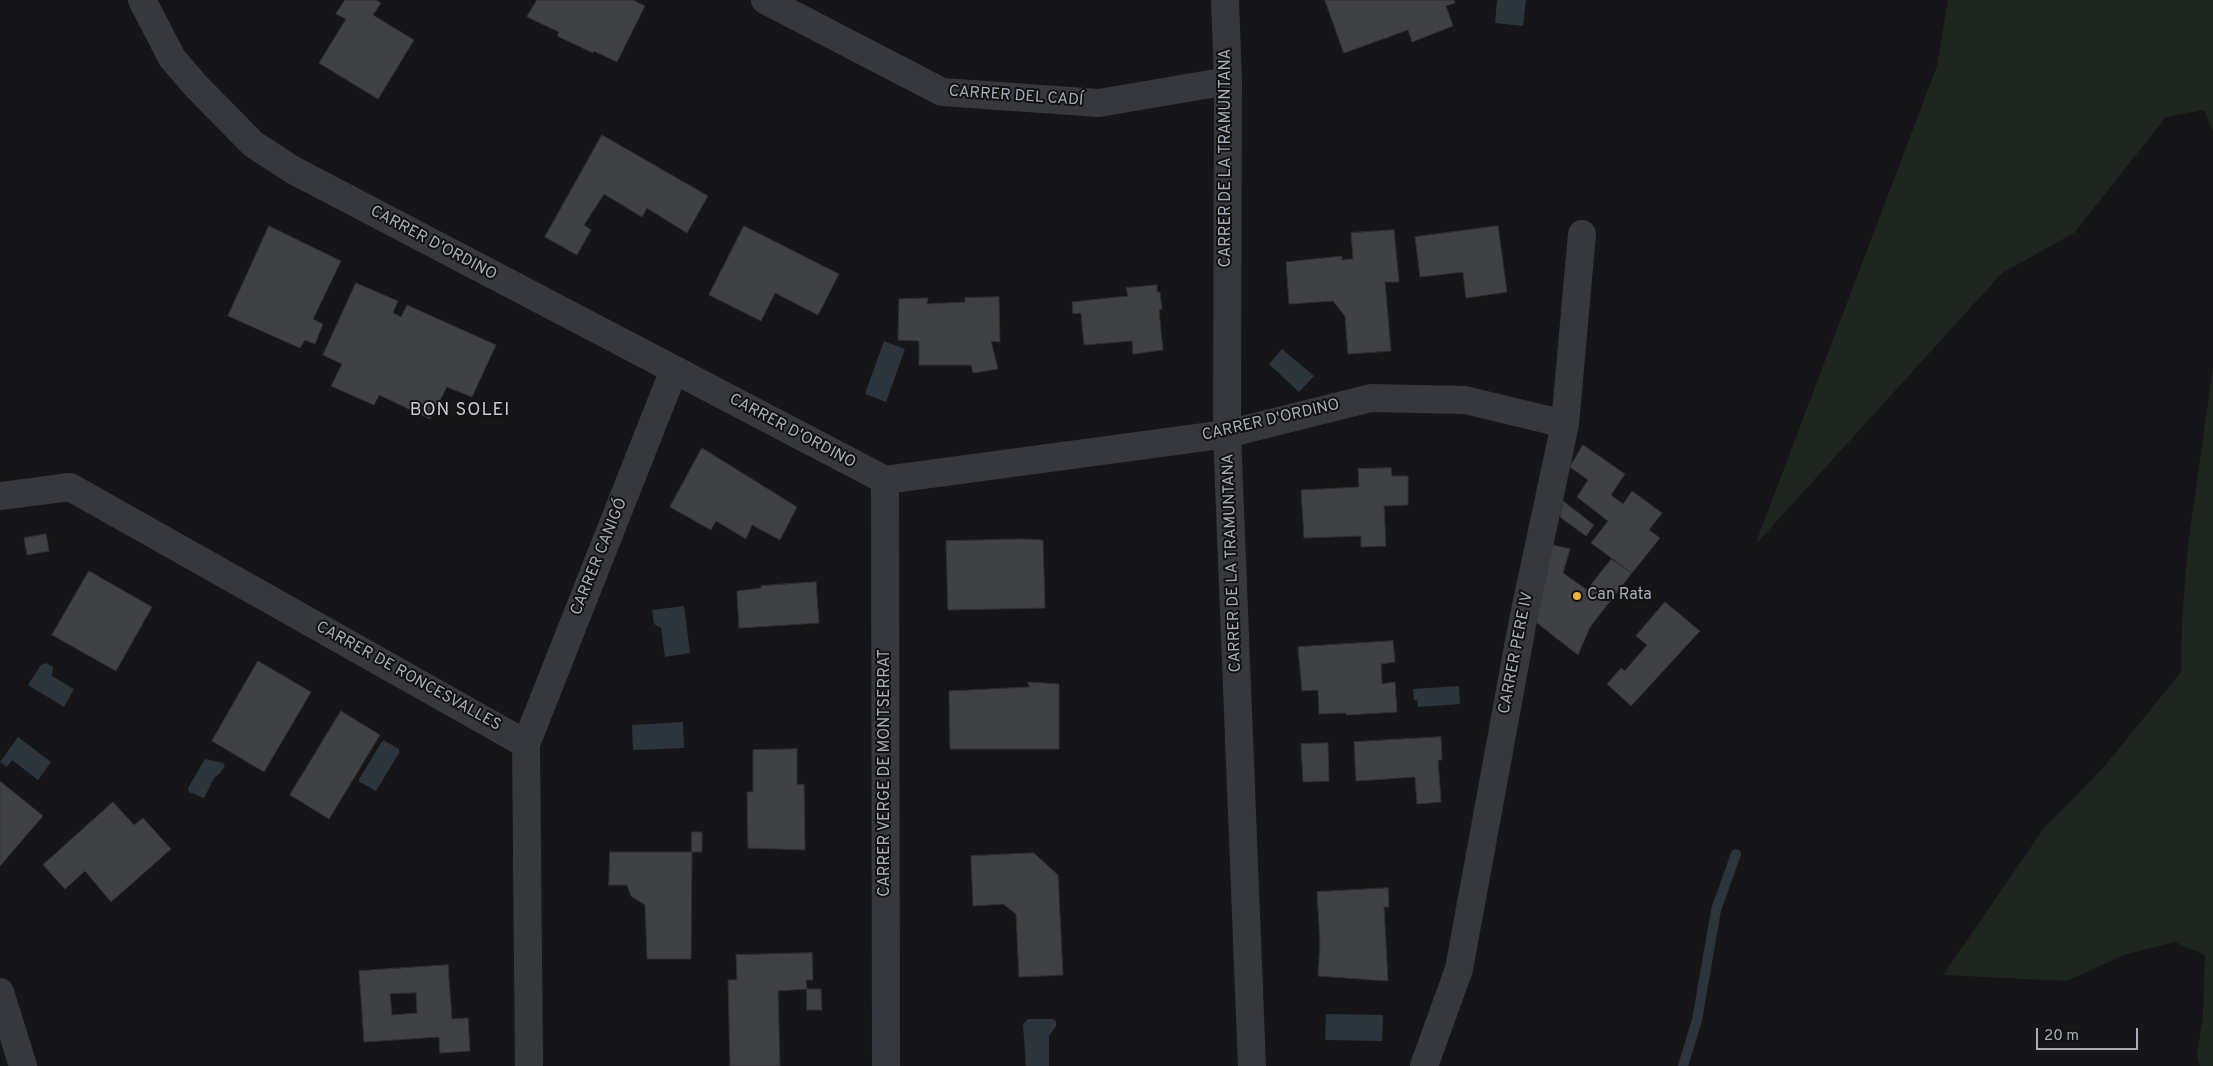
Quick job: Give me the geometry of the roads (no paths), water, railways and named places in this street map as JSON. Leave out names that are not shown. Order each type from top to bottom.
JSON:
[{"type":"street","name":"CARRER D'ORDINO","points":[[142,0],[172,58],[222,114],[253,144],[293,170],[885,480],[1227,434],[1371,398],[1465,400],[1565,424]]},
{"type":"street","name":"CARRER DEL CADÍ","points":[[765,0],[942,92],[1099,103],[1228,81]]},
{"type":"street","name":"CARRER DE LA TRAMUNTANA","points":[[1225,0],[1228,81],[1227,434],[1252,1066]]},
{"type":"street","name":"CARRER PERE IV","points":[[1424,1066],[1459,969],[1523,620],[1565,424],[1582,234]]},
{"type":"street","name":"CARRER CANIGÓ","points":[[526,744],[674,370]]},
{"type":"street","name":"CARRER VERGE DE MONTSERRAT","points":[[885,480],[886,1066]]},
{"type":"street","name":"CARRER DE RONCESVALLES","points":[[0,496],[70,487],[526,744]]},
{"type":"street","points":[[526,744],[529,1066]]},
{"type":"street","points":[[0,992],[23,1066]]},
{"type":"waterway","points":[[1683,1066],[1697,1020],[1716,910],[1736,854]]},
{"type":"place","name":"Can Rata","points":[[1577,596]]},
{"type":"district","name":"BON SOLEI","points":[[460,411]]}]
